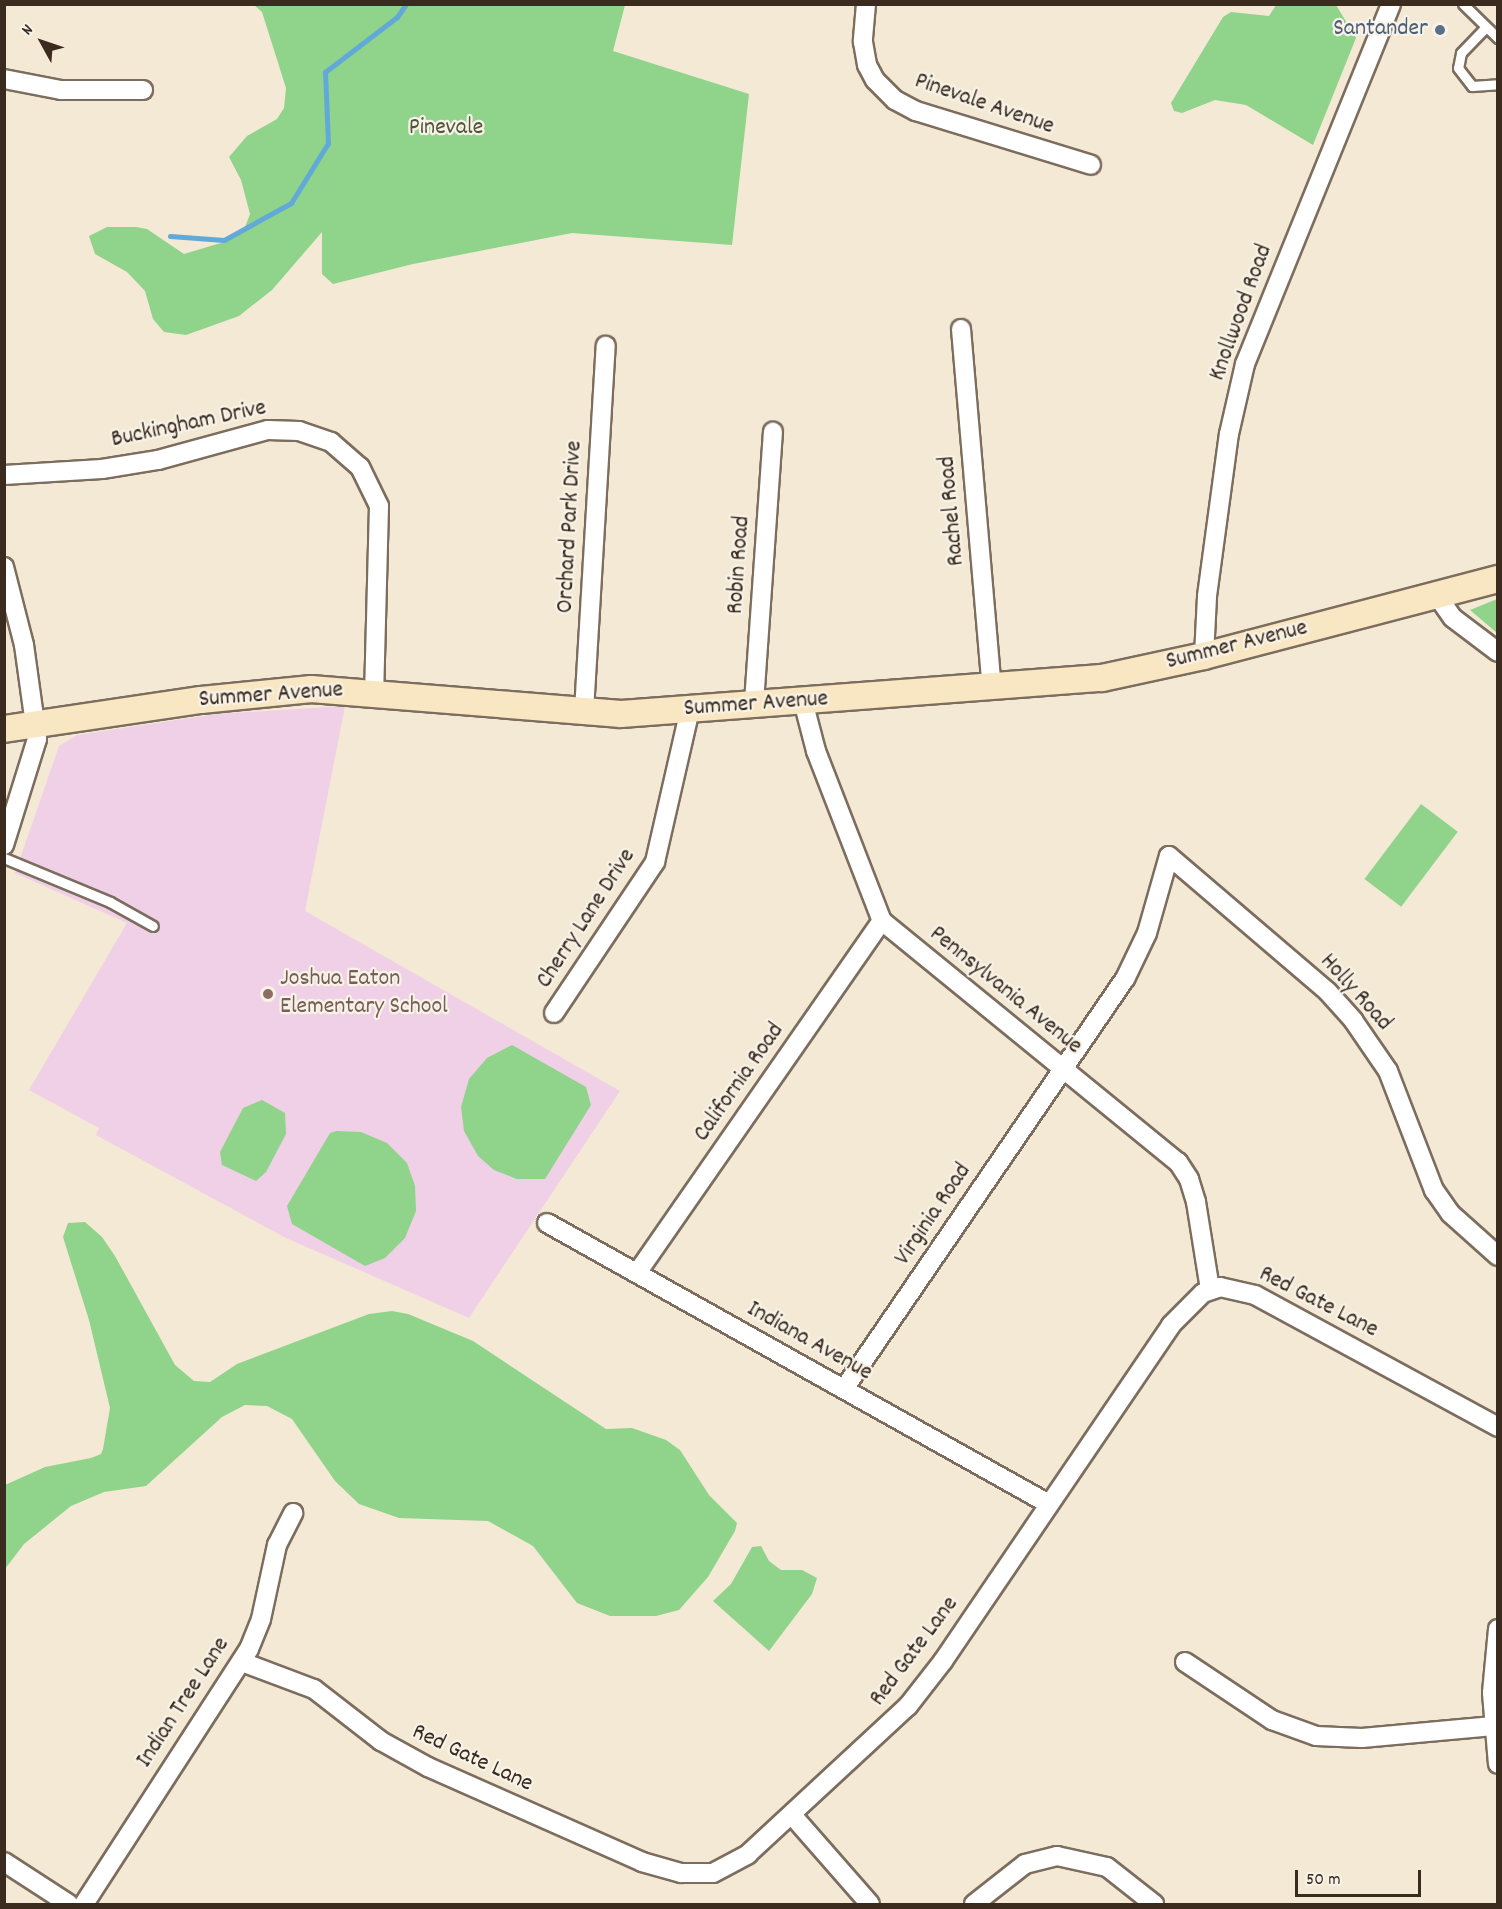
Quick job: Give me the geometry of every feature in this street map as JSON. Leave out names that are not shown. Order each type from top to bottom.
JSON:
[{"type":"street","name":"Pinevale Avenue","points":[[866,4],[863,42],[867,64],[875,80],[895,100],[916,111],[1091,165]]},
{"type":"street","name":"Knollwood Road","points":[[1204,656],[1207,596],[1229,434],[1242,375],[1390,4]]},
{"type":"street","points":[[4,79],[61,90],[143,90]]},
{"type":"street","name":"Rachel Road","points":[[961,329],[992,688]]},
{"type":"street","name":"Orchard Park Drive","points":[[584,711],[606,346]]},
{"type":"street","name":"Buckingham Drive","points":[[4,475],[102,469],[158,460],[268,430],[299,431],[331,442],[360,467],[379,506],[374,692]]},
{"type":"street","name":"Robin Road","points":[[754,702],[773,432]]},
{"type":"street","points":[[4,567],[17,609],[37,724],[36,748],[4,845]]},
{"type":"street","name":"Summer Avenue","points":[[4,729],[268,692],[374,692],[461,703],[584,711],[690,710],[754,702],[803,701],[992,688],[1102,678],[1204,656],[1497,579]]},
{"type":"street","points":[[1436,594],[1452,616],[1497,652]]},
{"type":"street","name":"Pennsylvania Avenue","points":[[803,701],[816,751],[882,921],[1166,1150],[1187,1174],[1196,1202],[1210,1289]]},
{"type":"street","name":"Cherry Lane Drive","points":[[554,1013],[655,862],[690,710]]},
{"type":"street","name":"Virginia Road","points":[[844,1389],[1134,964],[1170,856]]},
{"type":"street","name":"Holly Road","points":[[1170,856],[1328,992],[1353,1020],[1388,1071],[1434,1190],[1451,1214],[1497,1256]]},
{"type":"street","name":"California Road","points":[[637,1273],[882,921]]},
{"type":"street","name":"Indiana Avenue","points":[[548,1222],[1047,1503]]},
{"type":"street","name":"Red Gate Lane","points":[[242,1662],[314,1689],[381,1741],[429,1767],[667,1870],[702,1875],[724,1869],[792,1815],[888,1726],[928,1681],[1047,1503],[1171,1325],[1195,1298],[1210,1289],[1242,1290],[1270,1302],[1497,1427]]},
{"type":"street","name":"Indian Tree Lane","points":[[84,1905],[242,1662],[261,1618],[277,1545],[293,1514]]},
{"type":"street","points":[[1497,1629],[1492,1668],[1493,1726],[1497,1764]]},
{"type":"street","points":[[1185,1662],[1272,1720],[1316,1736],[1362,1738],[1493,1726]]},
{"type":"street","points":[[792,1815],[870,1905]]},
{"type":"street","points":[[975,1905],[1025,1864],[1057,1856],[1107,1867],[1154,1905]]},
{"type":"street","points":[[4,1862],[69,1905]]},
{"type":"lane","points":[[1463,4],[1497,38]]},
{"type":"lane","points":[[1486,27],[1463,50],[1457,64],[1470,84],[1487,88],[1497,84]]},
{"type":"lane","points":[[4,858],[110,902],[153,926]]},
{"type":"shaded area","name":"Joshua Eaton Elementary School","points":[[345,706],[305,911],[620,1091],[469,1318],[286,1238],[96,1135],[99,1128],[29,1090],[127,923],[15,873],[59,746],[77,735],[217,714]]},
{"type":"green space","name":"Pinevale","points":[[254,5],[625,5],[613,51],[749,94],[732,245],[572,233],[413,264],[333,284],[322,274],[322,232],[272,290],[239,316],[186,335],[164,332],[153,319],[145,291],[127,272],[95,254],[89,236],[107,227],[147,229],[184,254],[224,242],[244,230],[250,214],[241,180],[229,157],[247,136],[277,119],[284,108],[286,88],[262,12]]},
{"type":"green space","points":[[1276,5],[1336,5],[1356,38],[1313,145],[1246,105],[1215,100],[1182,113],[1174,111],[1171,103],[1223,17],[1231,12],[1269,16]]},
{"type":"green space","points":[[1498,599],[1497,633],[1470,610]]},
{"type":"green space","points":[[1421,804],[1458,832],[1401,907],[1364,879]]},
{"type":"green space","points":[[512,1045],[586,1087],[591,1105],[545,1179],[517,1179],[494,1170],[478,1156],[464,1131],[461,1107],[469,1079],[487,1058]]},
{"type":"green space","points":[[262,1100],[285,1113],[286,1134],[266,1172],[256,1181],[222,1165],[220,1152],[243,1108]]},
{"type":"green space","points":[[336,1131],[361,1132],[387,1143],[407,1163],[415,1186],[416,1211],[405,1238],[385,1258],[365,1266],[292,1224],[287,1206],[330,1133]]},
{"type":"green space","points":[[85,1222],[102,1237],[115,1256],[175,1365],[194,1381],[210,1382],[237,1364],[369,1314],[392,1311],[408,1314],[473,1341],[606,1429],[632,1428],[666,1440],[680,1450],[709,1495],[737,1523],[735,1531],[708,1577],[679,1610],[656,1616],[610,1616],[577,1603],[533,1546],[488,1521],[399,1518],[359,1504],[335,1481],[292,1419],[267,1406],[245,1405],[222,1417],[146,1486],[104,1492],[71,1506],[24,1544],[5,1569],[5,1485],[45,1467],[91,1458],[101,1454],[103,1449],[110,1408],[89,1320],[63,1237],[68,1223]]},
{"type":"green space","points":[[761,1546],[769,1561],[781,1570],[802,1570],[817,1578],[812,1594],[769,1651],[713,1601],[731,1584],[752,1547]]},
{"type":"waterway","points":[[170,236],[224,240],[291,203],[328,143],[325,72],[397,17],[406,4]]},
{"type":"place","name":"Santander","points":[[1440,30]]},
{"type":"place","name":"Joshua Eaton Elementary School","points":[[268,994]]}]
